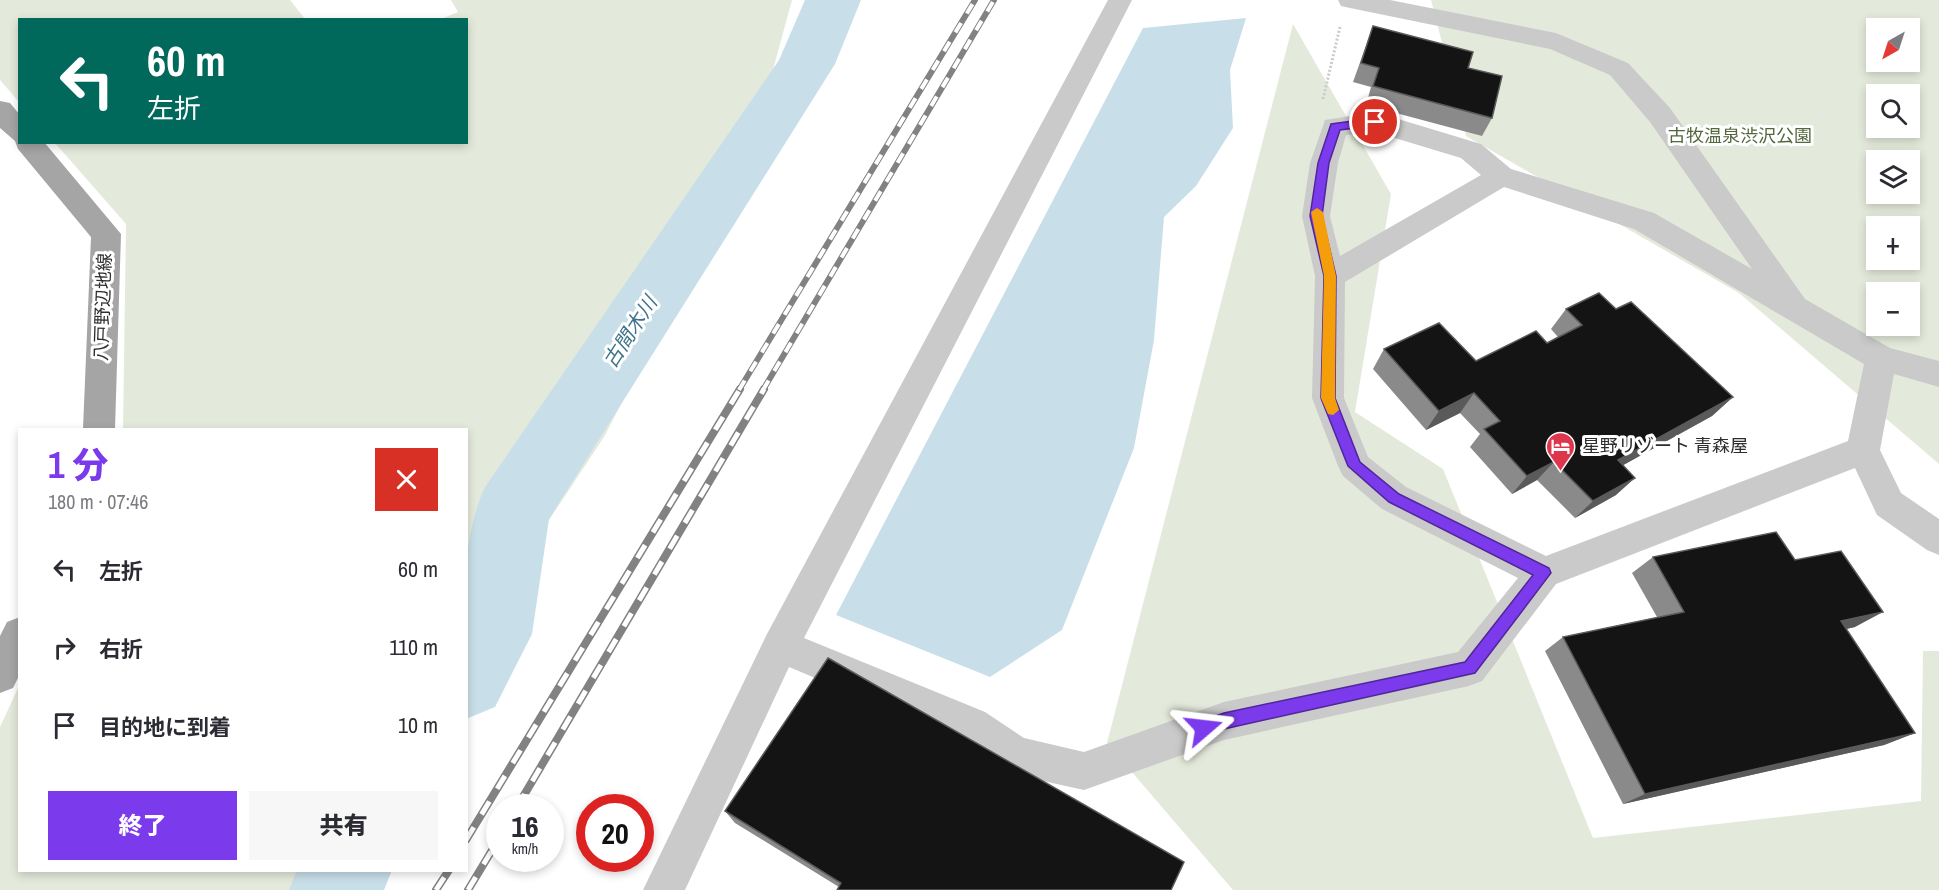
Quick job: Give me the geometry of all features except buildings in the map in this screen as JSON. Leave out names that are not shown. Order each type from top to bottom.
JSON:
[{"type":"main road","points":[[0,110],[18,131]]},
{"type":"main road","name":"八戸野辺地線","points":[[29,144],[106,234],[99,428]]},
{"type":"main road","points":[[0,675],[18,638]]},
{"type":"lane","points":[[664,890],[780,646],[1120,0]]},
{"type":"lane","points":[[1346,11],[1556,42],[1619,69],[1660,115],[1798,312]]},
{"type":"lane","points":[[1544,573],[1394,498],[1355,466],[1328,398],[1330,276],[1316,216],[1324,163],[1335,127],[1375,122],[1471,152],[1501,176],[1644,221],[1881,358],[1939,374]]},
{"type":"lane","points":[[1330,276],[1501,176]]},
{"type":"lane","points":[[1881,358],[1863,450],[1888,504],[1939,539]]},
{"type":"lane","points":[[780,646],[972,725],[1016,756],[1084,771],[1224,721],[1469,668],[1544,573],[1863,450]]},
{"type":"path","points":[[1335,127],[1323,100],[1346,11]]},
{"type":"green space","points":[[0,0],[290,0],[304,18],[18,18],[18,101],[0,80]]},
{"type":"green space","points":[[451,0],[792,0],[749,158],[604,437],[468,642],[468,428],[123,428],[126,224],[56,144],[468,144],[468,18],[443,18],[458,12]]},
{"type":"green space","name":"古牧温泉渋沢公園","points":[[1431,0],[1939,0],[1939,464],[1739,293],[1466,136]]},
{"type":"green space","points":[[1293,24],[1391,194],[1355,412],[1443,469],[1593,838],[1921,801],[1923,651],[1939,651],[1939,890],[1233,890],[1107,743]]},
{"type":"green space","points":[[18,688],[18,872],[322,872],[310,890],[0,890],[0,727]]},
{"type":"water","points":[[1246,18],[1230,70],[1233,128],[1196,186],[1164,217],[1154,340],[1134,448],[1062,630],[990,677],[836,615],[1143,28]]},
{"type":"waterway","name":"古間木川","points":[[468,675],[491,634],[512,511],[806,64],[833,0]]},
{"type":"waterway","name":"古間木川","points":[[335,890],[346,872]]},
{"type":"railway","points":[[739,390],[975,0]]},
{"type":"railway","points":[[763,390],[994,0]]},
{"type":"railway","points":[[468,837],[740,389]]},
{"type":"railway","points":[[525,794],[764,389]]},
{"type":"railway","points":[[468,890],[486,860]]},
{"type":"railway","points":[[436,890],[448,872]]},
{"type":"slow traffic","points":[[1317,212],[1330,276],[1328,398],[1333,410]]},
{"type":"place","name":"星野リゾート 青森屋","points":[[1561,472]]},
{"type":"route","points":[[1204,728],[1224,721],[1469,668],[1544,573],[1394,498],[1355,466],[1328,398],[1330,276],[1316,216],[1324,163],[1335,127],[1375,122]]}]
